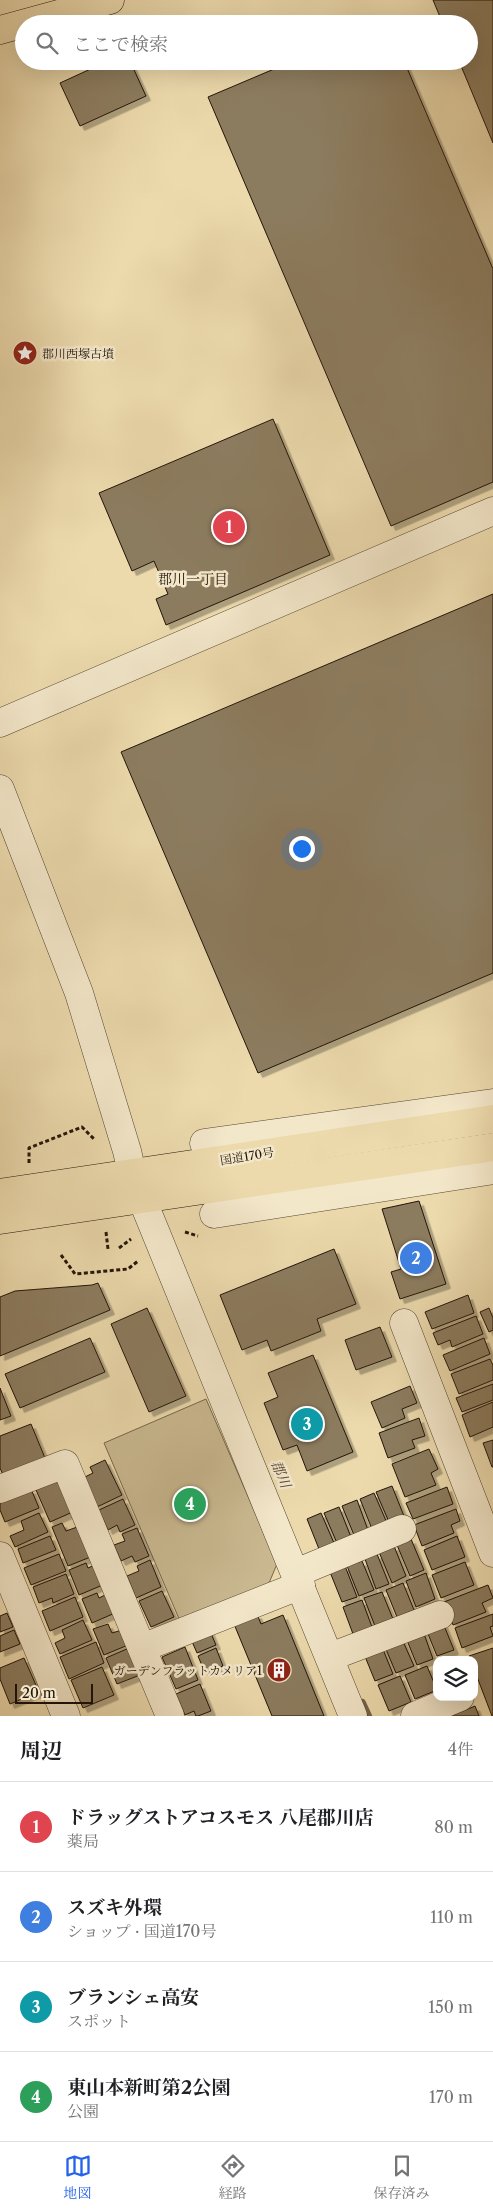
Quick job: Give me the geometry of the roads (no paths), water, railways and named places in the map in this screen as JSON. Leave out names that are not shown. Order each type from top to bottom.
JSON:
[{"type":"highway","points":[[53,15],[103,1]]},
{"type":"highway","points":[[0,30],[15,26]]},
{"type":"highway","name":"国道170号","points":[[0,1193],[493,1119]]},
{"type":"highway","points":[[0,1220],[493,1147]]},
{"type":"street","points":[[0,723],[493,511]]},
{"type":"street","points":[[0,789],[79,993],[132,1173]]},
{"type":"street","points":[[204,1143],[493,1103]]},
{"type":"street","points":[[214,1214],[493,1170]]},
{"type":"street","points":[[142,1199],[298,1577],[340,1653],[353,1716]]},
{"type":"street","points":[[404,1323],[486,1515],[493,1553]]},
{"type":"street","points":[[0,1489],[65,1464],[170,1716]]},
{"type":"street","points":[[142,1648],[298,1577],[327,1560],[402,1529]]},
{"type":"street","points":[[0,1556],[66,1716]]},
{"type":"street","points":[[340,1653],[440,1615]]},
{"type":"street","points":[[415,1716],[451,1701]]},
{"type":"waterway","name":"郡川","points":[[362,1703],[368,1716]]},
{"type":"place","name":"郡川西塚古墳","points":[[25,353]]},
{"type":"place","name":"ドラッグストアコスモス 八尾郡川店","points":[[229,527]]},
{"type":"place","name":"スズキ外環","points":[[416,1258]]},
{"type":"place","name":"ブランシェ高安","points":[[307,1424]]},
{"type":"place","name":"東山本新町第2公園","points":[[190,1504]]},
{"type":"place","name":"ガーデンフラットカメリア1","points":[[279,1670]]},
{"type":"district","name":"郡川一丁目","points":[[193,579]]}]
